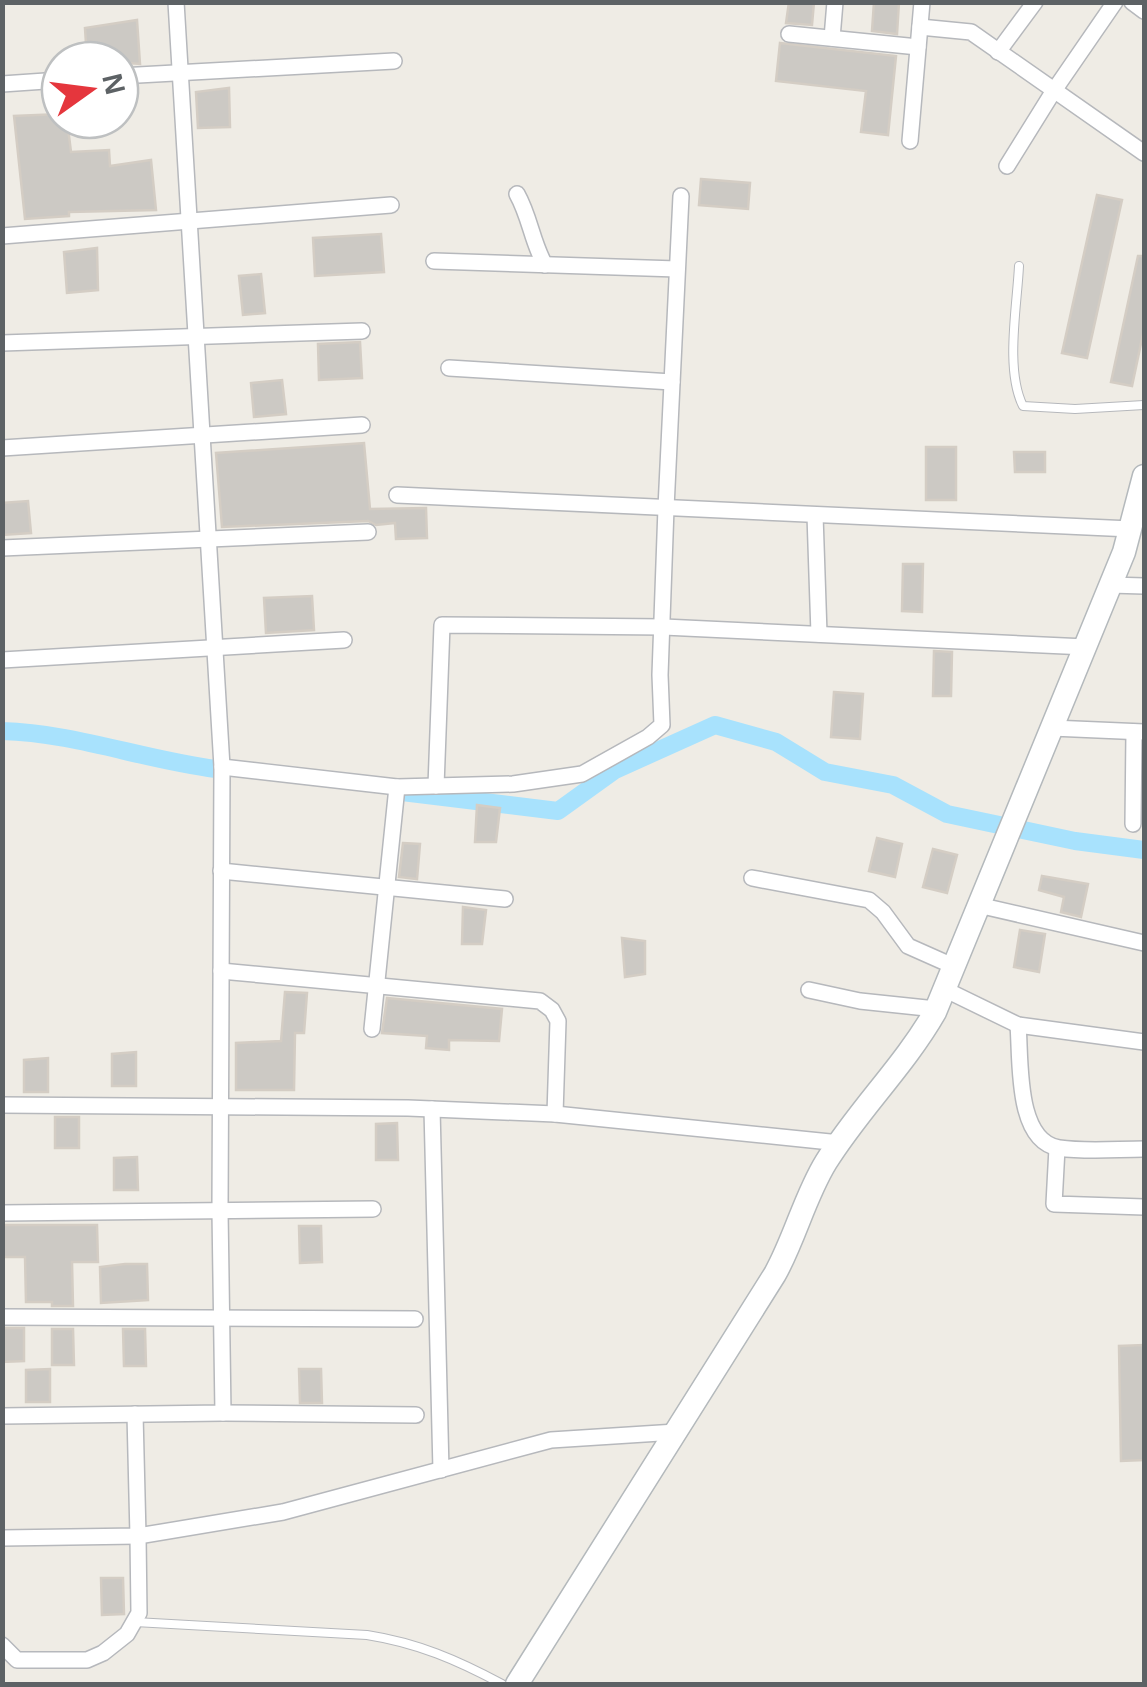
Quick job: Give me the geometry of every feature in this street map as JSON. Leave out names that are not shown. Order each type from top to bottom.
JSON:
[{"type":"street","points":[[176,2],[222,766],[220,1211],[224,1413]]},
{"type":"street","points":[[832,38],[836,2]]},
{"type":"street","points":[[910,141],[922,2]]},
{"type":"street","points":[[998,52],[1036,2]]},
{"type":"street","points":[[1007,166],[1052,92],[1115,2]]},
{"type":"street","points":[[1132,2],[1144,11]]},
{"type":"street","points":[[920,28],[971,32],[1144,153]]},
{"type":"street","points":[[789,34],[918,47]]},
{"type":"street","points":[[140,74],[394,61]]},
{"type":"street","points":[[2,84],[40,81]]},
{"type":"street","points":[[518,194],[545,264]]},
{"type":"street","points":[[222,766],[396,787],[512,784],[582,774],[662,726],[660,675],[681,196]]},
{"type":"street","points":[[2,236],[391,205]]},
{"type":"street","points":[[434,260],[677,269]]},
{"type":"street","points":[[2,343],[362,331]]},
{"type":"street","points":[[448,368],[672,382]]},
{"type":"street","points":[[2,448],[362,425]]},
{"type":"street","points":[[517,1684],[790,1248],[824,1165],[914,1048],[940,999],[1086,647],[1132,529],[1144,476]]},
{"type":"street","points":[[396,495],[1132,529]]},
{"type":"street","points":[[815,515],[819,634]]},
{"type":"street","points":[[2,548],[368,532]]},
{"type":"street","points":[[1110,585],[1144,586]]},
{"type":"street","points":[[436,786],[442,625],[664,627],[1086,647]]},
{"type":"street","points":[[2,660],[344,640]]},
{"type":"street","points":[[1052,728],[1139,732],[1133,824]]},
{"type":"street","points":[[372,1029],[396,787]]},
{"type":"street","points":[[221,871],[505,899]]},
{"type":"street","points":[[752,878],[868,900],[883,912],[908,946],[953,966]]},
{"type":"street","points":[[978,906],[1144,942]]},
{"type":"street","points":[[221,972],[540,1001],[558,1021],[555,1114]]},
{"type":"street","points":[[809,990],[860,1001],[940,999],[1018,1024],[1144,1042]]},
{"type":"street","points":[[1018,1024],[1026,1116],[1043,1142],[1057,1148],[1144,1149]]},
{"type":"street","points":[[2,1105],[555,1114],[840,1143]]},
{"type":"street","points":[[432,1109],[441,1470]]},
{"type":"street","points":[[1057,1148],[1054,1204],[1144,1207]]},
{"type":"street","points":[[2,1213],[374,1210]]},
{"type":"street","points":[[2,1316],[415,1319]]},
{"type":"street","points":[[2,1645],[17,1660],[87,1660],[104,1653],[135,1622],[139,1612],[135,1414]]},
{"type":"street","points":[[2,1416],[416,1414]]},
{"type":"street","points":[[2,1538],[138,1536],[284,1512],[551,1440],[676,1432]]},
{"type":"lane","points":[[1019,266],[1014,362],[1015,390],[1023,406],[1075,409],[1144,405]]},
{"type":"lane","points":[[135,1622],[398,1640],[450,1656],[502,1684]]},
{"type":"building","points":[[789,2],[814,2],[812,25],[786,23]]},
{"type":"building","points":[[874,2],[899,2],[897,34],[872,31]]},
{"type":"building","points":[[137,20],[138,40],[86,40],[85,28]]},
{"type":"building","points":[[780,43],[896,56],[888,135],[861,132],[866,91],[776,81]]},
{"type":"building","points":[[229,88],[230,127],[198,128],[196,92]]},
{"type":"building","points":[[40,115],[40,140],[70,140],[71,152],[109,150],[110,166],[151,160],[156,210],[69,212],[69,216],[25,219],[14,116]]},
{"type":"building","points":[[701,179],[750,183],[748,209],[699,205]]},
{"type":"building","points":[[1097,195],[1122,200],[1087,358],[1062,353]]},
{"type":"building","points":[[381,234],[384,272],[315,276],[313,238]]},
{"type":"building","points":[[97,248],[98,290],[67,293],[64,252]]},
{"type":"building","points":[[1138,256],[1144,256],[1144,329],[1132,386],[1111,382]]},
{"type":"building","points":[[261,274],[265,313],[243,315],[239,276]]},
{"type":"building","points":[[360,342],[362,378],[319,380],[318,344]]},
{"type":"building","points":[[282,380],[286,414],[254,417],[251,383]]},
{"type":"building","points":[[364,443],[370,509],[426,508],[427,538],[396,539],[395,523],[376,525],[368,521],[222,527],[216,453]]},
{"type":"building","points":[[926,447],[956,447],[956,500],[926,500]]},
{"type":"building","points":[[1014,452],[1045,452],[1045,472],[1015,472]]},
{"type":"building","points":[[28,501],[31,533],[2,535],[2,503]]},
{"type":"building","points":[[903,564],[923,564],[922,612],[902,611]]},
{"type":"building","points":[[312,596],[314,630],[266,633],[264,598]]},
{"type":"building","points":[[934,651],[952,652],[951,696],[933,696]]},
{"type":"building","points":[[834,692],[863,694],[860,739],[831,737]]},
{"type":"building","points":[[477,805],[500,808],[496,842],[475,842]]},
{"type":"building","points":[[877,838],[902,844],[895,877],[869,871]]},
{"type":"building","points":[[403,843],[420,844],[417,879],[399,877]]},
{"type":"building","points":[[933,849],[957,855],[947,893],[923,887]]},
{"type":"building","points":[[1042,876],[1088,884],[1081,917],[1061,912],[1064,897],[1039,890]]},
{"type":"building","points":[[463,907],[486,910],[482,944],[462,944]]},
{"type":"building","points":[[1020,930],[1045,934],[1039,972],[1014,967]]},
{"type":"building","points":[[622,938],[645,941],[645,974],[625,977]]},
{"type":"building","points":[[285,992],[307,993],[304,1033],[295,1033],[294,1090],[236,1090],[236,1043],[281,1041]]},
{"type":"building","points":[[387,998],[502,1009],[499,1041],[449,1040],[449,1050],[426,1048],[427,1036],[382,1033]]},
{"type":"building","points":[[136,1052],[136,1086],[112,1086],[112,1054]]},
{"type":"building","points":[[48,1058],[48,1092],[24,1092],[24,1060]]},
{"type":"building","points":[[55,1117],[79,1117],[79,1148],[55,1148]]},
{"type":"building","points":[[397,1123],[398,1160],[376,1160],[376,1124]]},
{"type":"building","points":[[137,1157],[138,1190],[114,1190],[114,1158]]},
{"type":"building","points":[[2,1225],[97,1225],[98,1262],[72,1262],[73,1306],[26,1302],[25,1257],[2,1257]]},
{"type":"building","points":[[299,1226],[321,1226],[322,1262],[300,1263]]},
{"type":"building","points":[[147,1264],[148,1300],[101,1303],[100,1267]]},
{"type":"building","points":[[2,1328],[24,1328],[24,1361],[2,1362]]},
{"type":"building","points":[[52,1329],[73,1329],[74,1365],[52,1365]]},
{"type":"building","points":[[123,1329],[145,1329],[146,1366],[124,1366]]},
{"type":"building","points":[[1144,1345],[1144,1460],[1121,1461],[1119,1346]]},
{"type":"building","points":[[50,1369],[50,1402],[26,1402],[26,1370]]},
{"type":"building","points":[[299,1369],[321,1369],[322,1403],[300,1403]]},
{"type":"building","points":[[101,1578],[123,1578],[124,1614],[102,1615]]},
{"type":"waterway","points":[[402,792],[558,811],[615,770],[715,725],[776,742],[825,772],[893,785],[947,814],[1075,841],[1144,850]]},
{"type":"waterway","points":[[2,731],[56,737],[216,769]]}]
